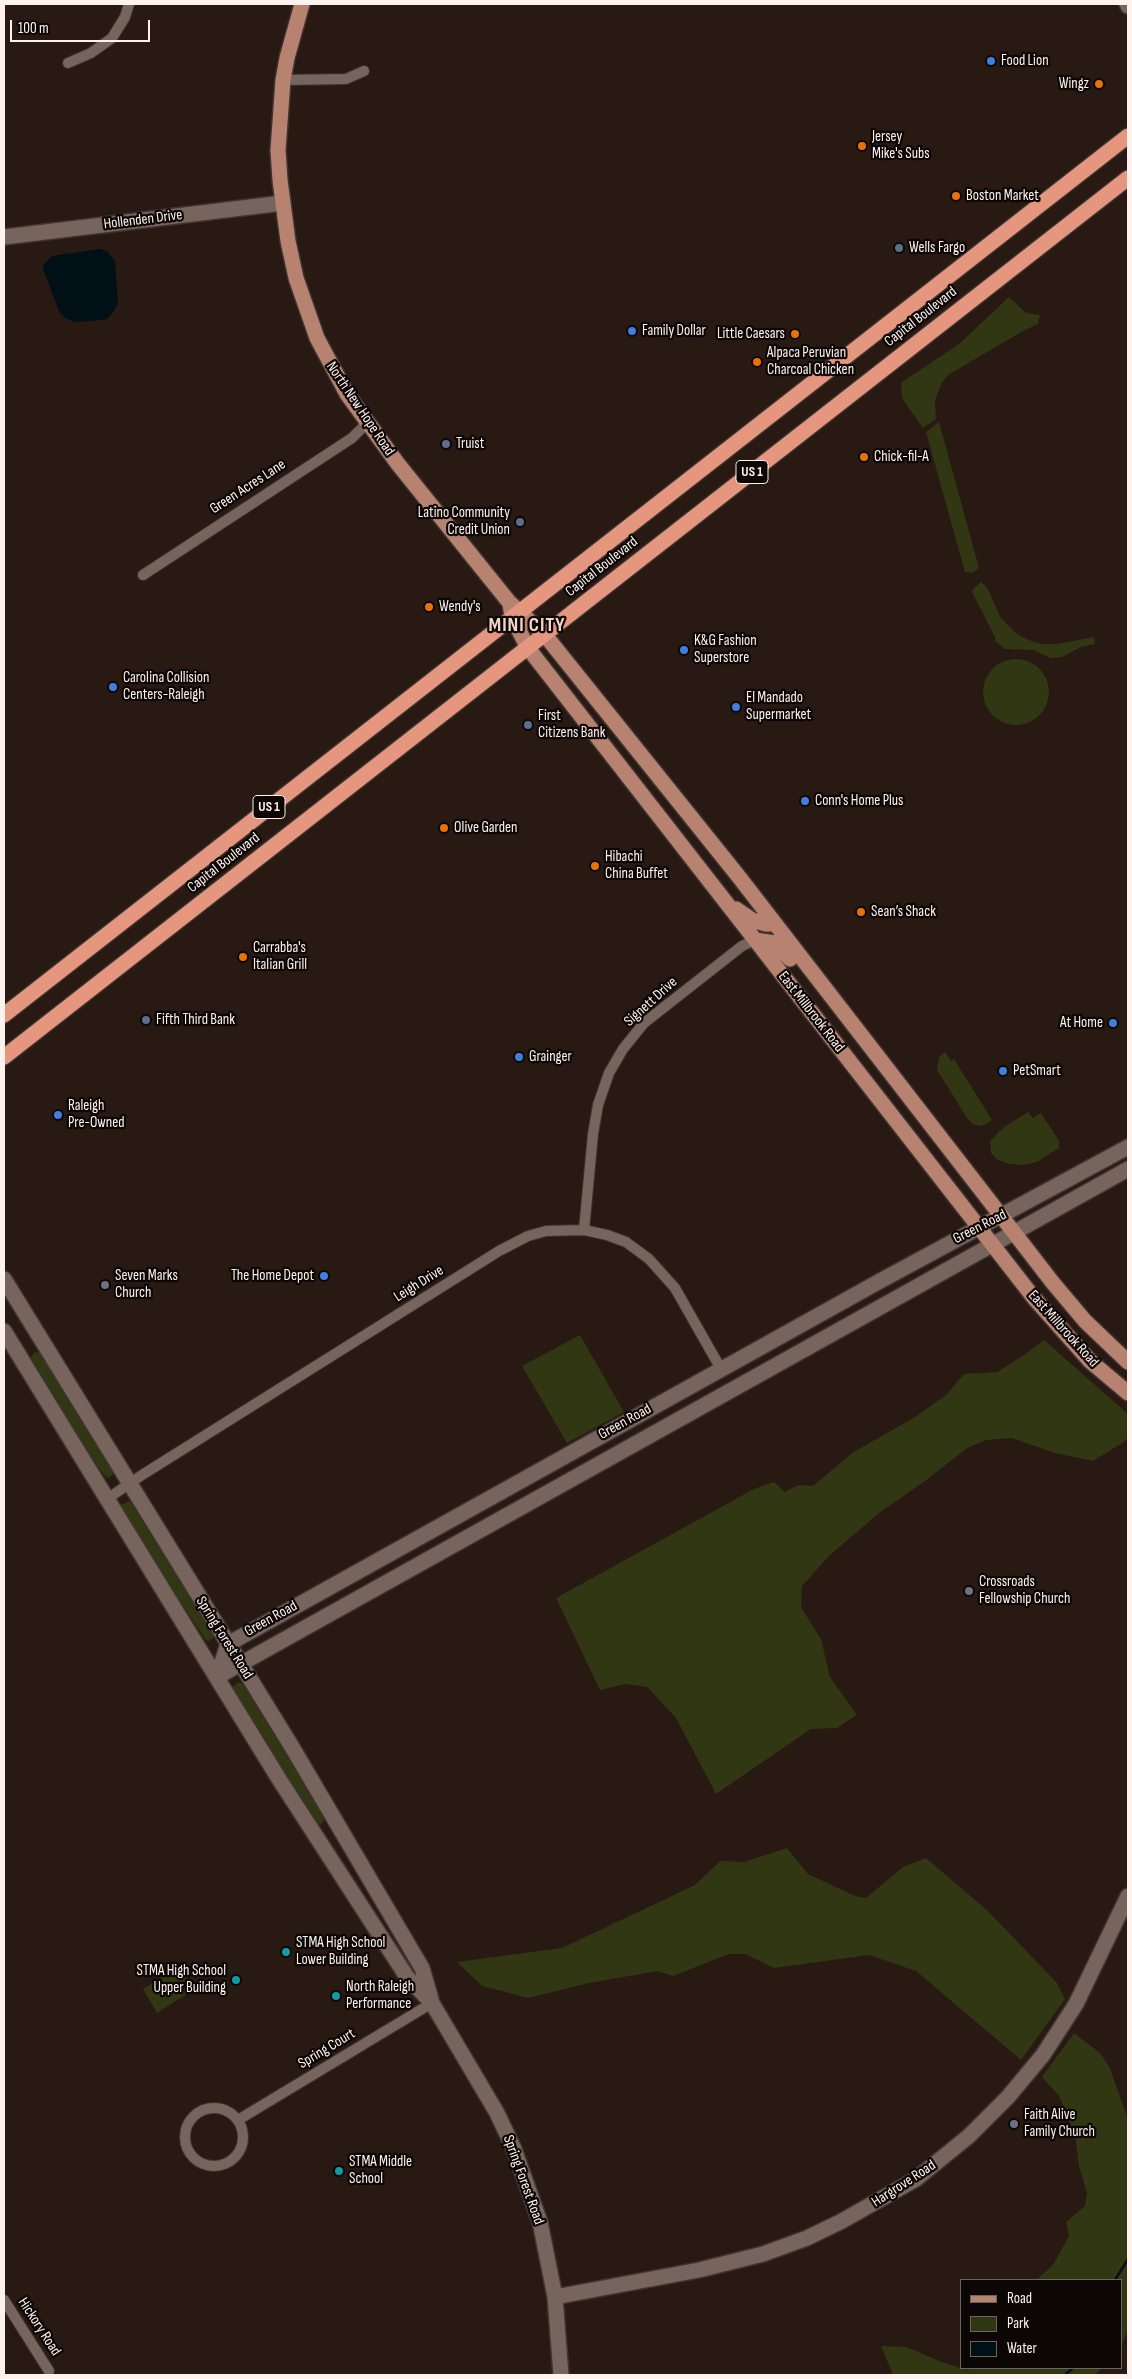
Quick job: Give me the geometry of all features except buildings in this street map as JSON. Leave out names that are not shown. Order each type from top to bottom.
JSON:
[{"type":"highway","name":"Capital Boulevard","points":[[4,1015],[514,610],[1128,136]]},
{"type":"highway","name":"Capital Boulevard","points":[[4,1058],[1128,178]]},
{"type":"main road","name":"North New Hope Road","points":[[302,4],[283,80],[278,150],[291,257],[310,321],[334,374],[367,423],[514,610],[544,635]]},
{"type":"main road","name":"East Millbrook Road","points":[[514,610],[528,648],[993,1245],[1066,1337],[1102,1372],[1128,1393]]},
{"type":"main road","name":"East Millbrook Road","points":[[544,635],[837,1002],[1014,1233],[1085,1321],[1128,1362]]},
{"type":"main road","points":[[726,903],[752,920],[766,924],[775,924]]},
{"type":"main road","points":[[755,940],[770,941],[779,946],[808,981],[837,1002]]},
{"type":"street","points":[[68,63],[91,53],[112,38],[125,17],[129,4]]},
{"type":"street","points":[[283,80],[346,79],[364,71]]},
{"type":"street","name":"Hollenden Drive","points":[[4,237],[283,203]]},
{"type":"street","name":"Green Acres Lane","points":[[143,575],[352,438],[367,423]]},
{"type":"street","name":"Signett Drive","points":[[584,1230],[594,1128],[600,1100],[609,1073],[623,1049],[644,1024],[742,946],[755,940]]},
{"type":"street","name":"Green Road","points":[[216,1677],[228,1644],[520,1480],[1128,1146]]},
{"type":"street","points":[[1100,1163],[1109,1180]]},
{"type":"street","name":"Green Road","points":[[216,1677],[1128,1169]]},
{"type":"street","name":"Leigh Drive","points":[[107,1500],[501,1250],[528,1236],[546,1231],[584,1230],[608,1234],[626,1242],[650,1259],[675,1288],[721,1369]]},
{"type":"street","name":"Spring Forest Road","points":[[4,1279],[241,1663],[422,1968],[432,2003]]},
{"type":"street","name":"Spring Forest Road","points":[[4,1331],[216,1677],[407,1977],[432,2003],[480,2082],[514,2149],[540,2222],[555,2297],[561,2375]]},
{"type":"street","points":[[16,1351],[40,1338]]},
{"type":"street","points":[[721,1369],[734,1388]]},
{"type":"street","points":[[520,1480],[532,1502]]},
{"type":"street","points":[[457,1516],[468,1537]]},
{"type":"street","name":"Hargrove Road","points":[[555,2297],[699,2270],[763,2254],[807,2238],[842,2221],[916,2178],[969,2136],[1008,2097],[1043,2055],[1076,2004],[1128,1896]]},
{"type":"street","name":"Spring Court","points":[[238,2120],[432,2003]]},
{"type":"street","points":[[222,2109],[238,2120],[243,2138],[242,2147],[230,2162],[221,2165],[202,2164],[188,2150],[185,2132],[195,2115],[203,2110],[222,2109]]},
{"type":"street","name":"Hickory Road","points":[[4,2300],[49,2371]]},
{"type":"green space","points":[[1009,297],[1026,313],[1040,315],[1038,324],[948,375],[937,394],[935,403],[936,419],[923,428],[903,400],[901,392],[902,382],[959,344]]},
{"type":"green space","points":[[939,422],[979,568],[972,573],[965,572],[926,432]]},
{"type":"green space","points":[[981,582],[987,587],[1001,618],[1017,634],[1031,641],[1043,644],[1057,644],[1094,637],[1095,644],[1081,647],[1062,657],[1051,658],[1033,650],[1005,649],[995,641],[995,637],[973,594],[972,590]]},
{"type":"green space","points":[[1009,659],[1023,659],[1035,664],[1044,673],[1049,685],[1047,705],[1040,716],[1023,725],[1009,725],[997,720],[988,711],[983,699],[983,685],[988,673],[997,664]]},
{"type":"green space","points":[[945,1052],[951,1061],[954,1059],[992,1120],[986,1124],[980,1126],[973,1124],[967,1118],[937,1070],[939,1057]]},
{"type":"green space","points":[[1028,1112],[1033,1118],[1041,1113],[1059,1141],[1059,1148],[1037,1162],[1024,1165],[1009,1164],[998,1160],[991,1153],[990,1141],[1004,1127]]},
{"type":"green space","points":[[580,1335],[624,1412],[567,1443],[522,1366]]},
{"type":"green space","points":[[1044,1340],[1128,1414],[1128,1437],[1124,1442],[1093,1461],[1055,1453],[1012,1438],[986,1440],[967,1448],[925,1481],[879,1513],[829,1556],[802,1586],[801,1607],[821,1639],[830,1677],[857,1715],[837,1728],[811,1729],[716,1794],[676,1718],[647,1687],[625,1684],[600,1690],[556,1598],[754,1489],[774,1482],[785,1492],[798,1485],[813,1486],[852,1453],[915,1417],[946,1395],[964,1374],[997,1372]]},
{"type":"green space","points":[[35,1352],[41,1353],[114,1473],[108,1478],[98,1467],[29,1359]]},
{"type":"green space","points":[[130,1501],[214,1636],[212,1640],[208,1641],[205,1639],[120,1510],[120,1505]]},
{"type":"green space","points":[[237,1683],[242,1683],[318,1805],[324,1820],[321,1825],[316,1824],[231,1688]]},
{"type":"green space","points":[[787,1848],[808,1874],[855,1896],[866,1898],[903,1867],[926,1858],[988,1911],[1057,1983],[1065,1999],[1021,2060],[916,1971],[869,1955],[774,1968],[745,1954],[729,1954],[673,1976],[658,1971],[589,1983],[528,1998],[482,1986],[457,1962],[562,1948],[695,1885],[720,1861],[744,1862]]},
{"type":"green space","points":[[180,1967],[193,1990],[157,2013],[143,1989]]},
{"type":"green space","points":[[1074,2033],[1100,2053],[1110,2068],[1128,2120],[1128,2330],[1122,2344],[1122,2279],[1037,2279],[1053,2265],[1069,2236],[1066,2222],[1085,2206],[1087,2193],[1079,2166],[1075,2135],[1059,2096],[1042,2077]]},
{"type":"green space","points":[[881,2346],[907,2347],[939,2361],[967,2370],[1101,2369],[1095,2375],[893,2375]]},
{"type":"water","points":[[100,249],[107,251],[115,261],[118,303],[114,311],[107,319],[75,322],[65,318],[59,311],[43,269],[44,264],[52,256]]},
{"type":"waterway","points":[[1116,2279],[1128,2259]]},
{"type":"waterway","points":[[1065,2375],[1072,2369]]},
{"type":"place","name":"Food Lion","points":[[991,61]]},
{"type":"place","name":"Wingz","points":[[1099,84]]},
{"type":"place","name":"Jersey Mike's Subs","points":[[862,146]]},
{"type":"place","name":"Boston Market","points":[[956,196]]},
{"type":"place","name":"Wells Fargo","points":[[899,248]]},
{"type":"place","name":"Family Dollar","points":[[632,331]]},
{"type":"place","name":"Little Caesars","points":[[795,334]]},
{"type":"place","name":"Alpaca Peruvian Charcoal Chicken","points":[[757,362]]},
{"type":"place","name":"Truist","points":[[446,444]]},
{"type":"place","name":"Chick-fil-A","points":[[864,457]]},
{"type":"place","name":"Latino Community Credit Union","points":[[520,522]]},
{"type":"place","name":"Wendy's","points":[[429,607]]},
{"type":"place","name":"K&G Fashion Superstore","points":[[684,650]]},
{"type":"place","name":"Carolina Collision Centers-Raleigh","points":[[113,687]]},
{"type":"place","name":"El Mandado Supermarket","points":[[736,707]]},
{"type":"place","name":"First Citizens Bank","points":[[528,725]]},
{"type":"place","name":"Conn's Home Plus","points":[[805,801]]},
{"type":"place","name":"Olive Garden","points":[[444,828]]},
{"type":"place","name":"Hibachi China Buffet","points":[[595,866]]},
{"type":"place","name":"Sean’s Shack","points":[[861,912]]},
{"type":"place","name":"Carrabba's Italian Grill","points":[[243,957]]},
{"type":"place","name":"Fifth Third Bank","points":[[146,1020]]},
{"type":"place","name":"At Home","points":[[1113,1023]]},
{"type":"place","name":"Grainger","points":[[519,1057]]},
{"type":"place","name":"PetSmart","points":[[1003,1071]]},
{"type":"place","name":"Raleigh Pre-Owned","points":[[58,1115]]},
{"type":"place","name":"The Home Depot","points":[[324,1276]]},
{"type":"place","name":"Seven Marks Church","points":[[105,1285]]},
{"type":"place","name":"Crossroads Fellowship Church","points":[[969,1591]]},
{"type":"place","name":"STMA High School Lower Building","points":[[286,1952]]},
{"type":"place","name":"STMA High School Upper Building","points":[[236,1980]]},
{"type":"place","name":"North Raleigh Performance","points":[[336,1996]]},
{"type":"place","name":"Faith Alive Family Church","points":[[1014,2124]]},
{"type":"place","name":"STMA Middle School","points":[[339,2171]]},
{"type":"district","name":"MINI CITY","points":[[527,626]]}]
